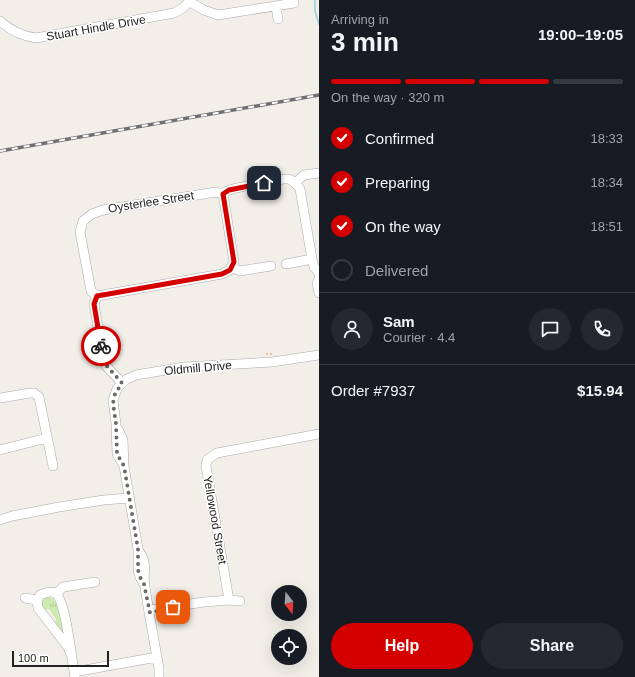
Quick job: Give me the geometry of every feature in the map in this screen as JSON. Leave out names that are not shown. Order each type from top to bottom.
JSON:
[{"type":"street","points":[[191,1],[204,10],[218,15],[294,3]]},
{"type":"street","name":"Stuart Hindle Drive","points":[[1,22],[16,33],[25,37],[36,38],[162,16],[174,13],[191,1]]},
{"type":"street","points":[[276,6],[278,19]]},
{"type":"street","points":[[319,173],[304,175],[295,182],[300,189],[312,259],[314,267],[319,274]]},
{"type":"street","name":"Oysterlee Street","points":[[122,383],[107,367],[104,360],[94,304],[97,296],[92,291],[80,232],[83,222],[92,214],[103,210],[216,192],[223,194],[229,190],[240,187],[288,179],[295,182]]},
{"type":"street","points":[[97,296],[222,274],[230,270],[234,262],[223,194]]},
{"type":"street","points":[[286,264],[312,259]]},
{"type":"street","points":[[231,267],[240,271],[271,266]]},
{"type":"street","points":[[319,279],[319,293]]},
{"type":"street","name":"Oldmill Drive","points":[[122,383],[136,376],[184,367],[272,362],[319,355]]},
{"type":"street","points":[[122,383],[113,400],[116,424],[117,454],[124,466],[138,549],[138,570],[144,584],[150,611],[160,677]]},
{"type":"street","points":[[0,398],[30,393],[34,393],[38,396],[53,466]]},
{"type":"street","name":"Yellowood Street","points":[[229,600],[206,466],[207,460],[217,453],[319,434]]},
{"type":"street","points":[[0,450],[47,438]]},
{"type":"street","points":[[0,520],[12,516],[128,495]]},
{"type":"street","points":[[56,594],[63,587],[95,582]]},
{"type":"street","points":[[71,654],[68,647],[38,608],[37,600],[39,596],[52,593],[56,594],[59,598],[64,610],[71,654],[74,674],[157,657]]},
{"type":"street","points":[[24,598],[37,600]]},
{"type":"street","points":[[150,611],[204,602],[229,600],[240,601]]},
{"type":"path","points":[[266,354],[278,355]]},
{"type":"green space","points":[[46,597],[52,598],[59,606],[64,635],[55,626],[56,619],[49,609],[47,609],[46,613],[41,607],[41,602]]},
{"type":"waterway","points":[[315,0],[315,11],[319,24]]},
{"type":"railway","points":[[0,151],[319,95]]},
{"type":"way so far","points":[[101,346],[105,364],[122,383],[118,387],[113,400],[116,424],[117,454],[124,466],[138,549],[139,574],[144,584],[150,613],[173,607]]},
{"type":"route","points":[[101,346],[94,304],[97,296],[222,274],[230,270],[234,262],[223,194],[229,190],[240,187],[264,183]]}]
